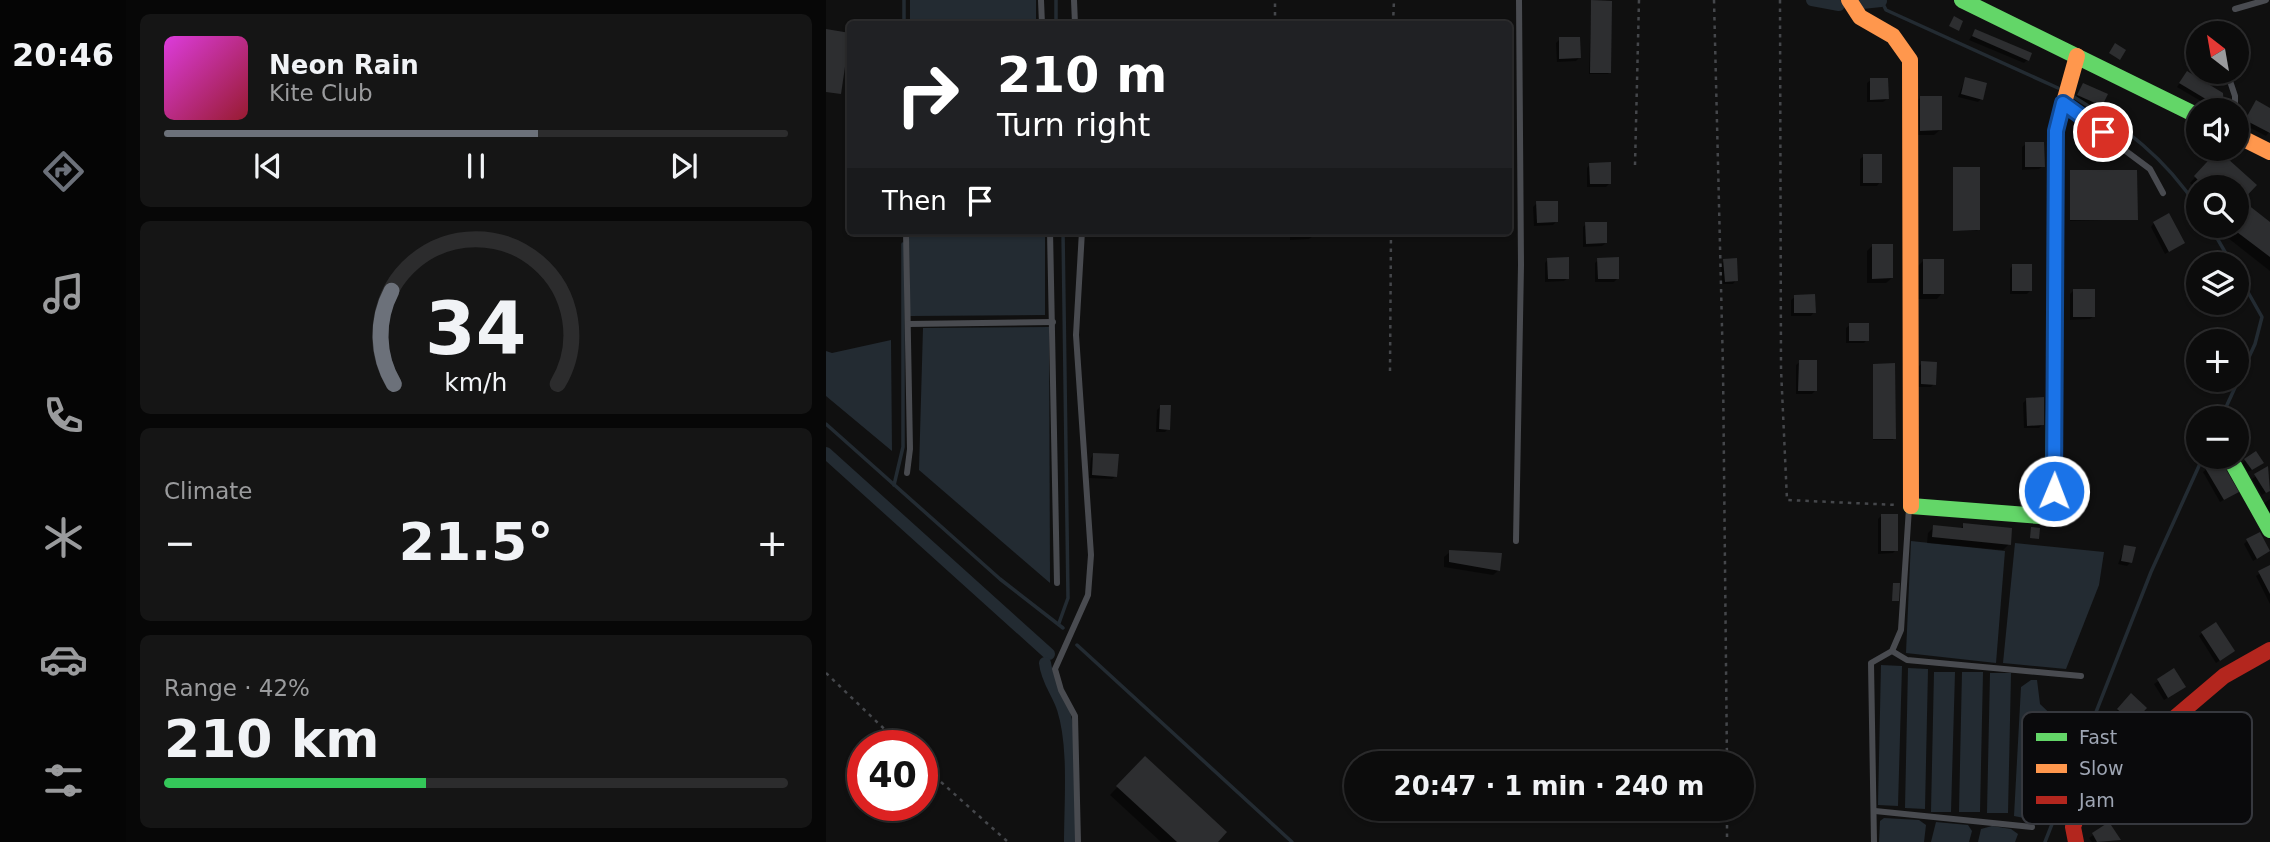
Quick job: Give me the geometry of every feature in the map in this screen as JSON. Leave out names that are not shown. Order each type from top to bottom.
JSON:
[{"type":"street","points":[[1849,0],[1860,18],[1893,36],[1910,60],[1910,506],[2053,517],[2056,131],[2077,55]]},
{"type":"street","points":[[1962,0],[2186,110]]},
{"type":"street","points":[[2249,142],[2270,152]]},
{"type":"street","points":[[2236,469],[2270,530]]},
{"type":"street","points":[[2182,712],[2224,676],[2270,650]]},
{"type":"street","points":[[2074,824],[2076,842]]},
{"type":"lane","points":[[1041,0],[1042,21]]},
{"type":"lane","points":[[1074,0],[1075,21]]},
{"type":"lane","points":[[1516,541],[1521,265],[1519,0]]},
{"type":"lane","points":[[2235,9],[2266,0]]},
{"type":"lane","points":[[2063,103],[2150,169],[2163,193]]},
{"type":"lane","points":[[906,235],[909,324],[907,473]]},
{"type":"lane","points":[[1050,235],[1057,583]]},
{"type":"lane","points":[[1078,842],[1076,716],[1061,690],[1055,669],[1087,595],[1091,555],[1076,335],[1082,235]]},
{"type":"lane","points":[[909,324],[1053,322]]},
{"type":"lane","points":[[1874,842],[1871,663],[1892,651],[1901,630],[1910,506]]},
{"type":"lane","points":[[1892,651],[1907,660],[2081,676]]},
{"type":"lane","points":[[1875,811],[2032,827]]},
{"type":"path","points":[[1275,0],[1275,21]]},
{"type":"path","points":[[1393,21],[1394,0]]},
{"type":"path","points":[[1635,164],[1639,0]]},
{"type":"path","points":[[1714,0],[1723,368],[1727,751]]},
{"type":"path","points":[[1780,0],[1781,369],[1787,500],[1910,506]]},
{"type":"path","points":[[1390,371],[1391,235]]},
{"type":"path","points":[[826,673],[885,730]]},
{"type":"path","points":[[938,779],[1008,842]]},
{"type":"path","points":[[1727,821],[1727,842]]},
{"type":"shaded area","points":[[910,0],[1036,0],[1036,21],[910,21]]},
{"type":"shaded area","points":[[909,235],[1045,235],[1045,315],[910,316]]},
{"type":"shaded area","points":[[1049,327],[1050,583],[919,470],[923,328]]},
{"type":"shaded area","points":[[891,340],[892,451],[826,396],[826,351],[832,353]]},
{"type":"shaded area","points":[[1911,541],[2005,551],[1996,663],[1906,653]]},
{"type":"shaded area","points":[[2015,543],[2104,552],[2099,585],[2066,669],[2003,663]]},
{"type":"shaded area","points":[[1881,665],[1902,666],[1898,806],[1878,805]]},
{"type":"shaded area","points":[[1908,668],[1928,669],[1925,809],[1905,808]]},
{"type":"shaded area","points":[[1934,672],[1955,672],[1951,812],[1931,812]]},
{"type":"shaded area","points":[[1962,672],[1983,672],[1980,812],[1959,812]]},
{"type":"shaded area","points":[[1990,673],[2011,673],[2008,813],[1987,813]]},
{"type":"shaded area","points":[[2031,680],[2037,680],[2040,704],[2048,712],[2022,712],[2022,818],[2014,816],[2021,687]]},
{"type":"shaded area","points":[[1884,818],[1919,820],[1926,825],[1924,842],[1879,842],[1880,821]]},
{"type":"shaded area","points":[[1936,822],[1968,825],[1972,831],[1969,842],[1931,842]]},
{"type":"shaded area","points":[[1992,826],[2011,829],[2018,834],[2015,842],[1978,842],[1981,829]]},
{"type":"building","points":[[1591,0],[1612,1],[1611,73],[1590,73]]},
{"type":"building","points":[[1954,16],[1963,21],[1959,31],[1949,26]]},
{"type":"building","points":[[826,29],[847,32],[841,94],[826,92]]},
{"type":"building","points":[[1975,29],[2032,53],[2029,61],[1972,36]]},
{"type":"building","points":[[1559,37],[1580,37],[1581,58],[1559,59]]},
{"type":"building","points":[[2115,43],[2126,50],[2120,60],[2109,53]]},
{"type":"building","points":[[2186,72],[2186,84],[2208,84],[2223,93],[2223,98],[2204,98],[2179,83]]},
{"type":"building","points":[[1965,77],[1987,83],[1983,100],[1961,94]]},
{"type":"building","points":[[1870,78],[1888,78],[1889,99],[1870,100]]},
{"type":"building","points":[[2083,83],[2108,94],[2102,106],[2077,95]]},
{"type":"building","points":[[1920,96],[1942,96],[1942,130],[1920,131]]},
{"type":"building","points":[[2256,100],[2270,108],[2270,133],[2249,122],[2249,113]]},
{"type":"building","points":[[2025,142],[2044,142],[2045,167],[2025,167]]},
{"type":"building","points":[[1863,154],[1882,154],[1882,183],[1863,183]]},
{"type":"building","points":[[2208,161],[2230,161],[2246,175],[2195,175]]},
{"type":"building","points":[[1611,162],[1611,184],[1590,184],[1589,163]]},
{"type":"building","points":[[1953,167],[1980,167],[1980,230],[1953,231]]},
{"type":"building","points":[[2070,170],[2137,170],[2138,220],[2070,220]]},
{"type":"building","points":[[2249,178],[2257,185],[2249,193]]},
{"type":"building","points":[[1536,201],[1558,201],[1558,222],[1537,223]]},
{"type":"building","points":[[2249,206],[2270,222],[2270,257],[2245,238],[2249,238]]},
{"type":"building","points":[[2169,213],[2185,243],[2169,252],[2153,222]]},
{"type":"building","points":[[1585,222],[1607,222],[1607,243],[1586,244]]},
{"type":"building","points":[[1293,235],[1314,235],[1314,237]]},
{"type":"building","points":[[1872,244],[1893,244],[1893,278],[1872,279]]},
{"type":"building","points":[[1569,257],[1569,279],[1548,279],[1547,258]]},
{"type":"building","points":[[1619,257],[1619,279],[1598,279],[1597,258]]},
{"type":"building","points":[[1737,258],[1738,281],[1725,282],[1723,259]]},
{"type":"building","points":[[1923,259],[1944,259],[1944,294],[1923,294]]},
{"type":"building","points":[[2012,264],[2032,264],[2032,291],[2012,291]]},
{"type":"building","points":[[2073,289],[2095,289],[2095,317],[2073,317]]},
{"type":"building","points":[[1815,294],[1816,313],[1794,313],[1794,295]]},
{"type":"building","points":[[1849,323],[1869,323],[1869,341],[1849,341]]},
{"type":"building","points":[[1799,360],[1817,360],[1817,391],[1798,391]]},
{"type":"building","points":[[1921,361],[1937,362],[1936,385],[1921,384]]},
{"type":"building","points":[[1895,363],[1896,439],[1873,439],[1873,364]]},
{"type":"building","points":[[2044,397],[2044,425],[2027,426],[2026,398]]},
{"type":"building","points":[[1160,405],[1171,405],[1170,430],[1159,429]]},
{"type":"building","points":[[2256,451],[2264,463],[2252,470],[2249,456]]},
{"type":"building","points":[[1093,453],[1119,454],[1117,477],[1092,475]]},
{"type":"building","points":[[2268,466],[2270,491],[2266,493],[2254,474]]},
{"type":"building","points":[[2206,469],[2226,469],[2239,492],[2224,500]]},
{"type":"building","points":[[1881,514],[1898,514],[1898,551],[1881,551]]},
{"type":"building","points":[[1963,523],[2012,528],[2011,545],[1932,537],[1933,525],[1963,528]]},
{"type":"building","points":[[2031,527],[2040,528],[2039,539],[2030,538]]},
{"type":"building","points":[[2260,532],[2270,551],[2257,559],[2246,539]]},
{"type":"building","points":[[2124,545],[2136,547],[2132,563],[2121,561]]},
{"type":"building","points":[[1449,550],[1502,553],[1500,571],[1449,562]]},
{"type":"building","points":[[2270,565],[2270,594],[2258,571]]},
{"type":"building","points":[[1893,583],[1900,583],[1899,601],[1892,601]]},
{"type":"building","points":[[2216,622],[2235,651],[2220,661],[2201,632]]},
{"type":"building","points":[[2174,668],[2186,687],[2168,698],[2157,679]]},
{"type":"building","points":[[2131,693],[2147,708],[2143,712],[2120,712],[2117,709]]},
{"type":"building","points":[[1145,756],[1227,832],[1218,842],[1177,842],[1116,786]]},
{"type":"building","points":[[2110,824],[2121,840],[2097,842],[2092,833]]},
{"type":"waterway","points":[[904,0],[904,21]]},
{"type":"waterway","points":[[1056,0],[1056,21]]},
{"type":"waterway","points":[[1812,0],[1839,5]]},
{"type":"waterway","points":[[1881,0],[1886,10],[2058,88]]},
{"type":"waterway","points":[[1862,3],[1881,1]]},
{"type":"waterway","points":[[2074,97],[2143,145],[2172,173],[2186,191]]},
{"type":"waterway","points":[[1059,623],[1068,598],[1063,235]]},
{"type":"waterway","points":[[2217,238],[2225,252]]},
{"type":"waterway","points":[[894,485],[903,447],[903,244]]},
{"type":"waterway","points":[[2227,406],[2255,344],[2262,317],[2249,294]]},
{"type":"waterway","points":[[826,424],[1000,579],[1063,628]]},
{"type":"waterway","points":[[826,453],[1049,654]]},
{"type":"waterway","points":[[2096,712],[2151,572],[2198,469]]},
{"type":"waterway","points":[[1077,645],[1292,842]]},
{"type":"waterway","points":[[1045,663],[1067,724],[1071,775],[1070,842]]},
{"type":"waterway","points":[[2045,842],[2052,824]]},
{"type":"traffic: fast","points":[[1962,0],[2186,110]]},
{"type":"traffic: fast","points":[[1911,506],[2053,517],[2056,192]]},
{"type":"traffic: fast","points":[[2236,469],[2270,530]]},
{"type":"traffic: slow","points":[[1849,0],[1860,17],[1893,36],[1910,60],[1911,506]]},
{"type":"traffic: slow","points":[[2056,192],[2056,131],[2077,56]]},
{"type":"traffic: slow","points":[[2249,142],[2270,152]]},
{"type":"traffic: jam","points":[[2182,712],[2224,676],[2270,650]]},
{"type":"traffic: jam","points":[[2074,824],[2076,842]]},
{"type":"route","points":[[2054,491],[2057,330],[2056,131],[2063,103],[2103,132]]}]
